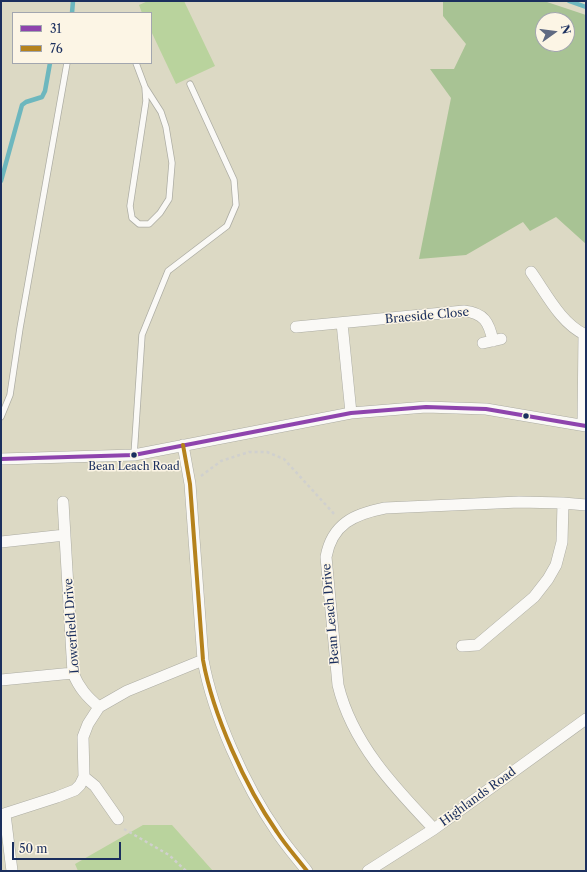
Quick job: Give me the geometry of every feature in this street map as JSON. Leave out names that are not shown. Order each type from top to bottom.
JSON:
[{"type":"street","points":[[1,459],[134,455],[352,413],[426,407],[486,410],[584,425],[585,335],[572,327],[531,272]]},
{"type":"street","name":"Braeside Close","points":[[296,327],[464,311],[474,312],[482,316],[491,329],[493,341]]},
{"type":"street","points":[[342,323],[352,413]]},
{"type":"street","points":[[183,445],[190,484],[203,660],[208,687],[218,714],[256,799],[277,832],[307,871]]},
{"type":"street","name":"Lowerfield Drive","points":[[64,502],[74,673],[77,684],[99,707]]},
{"type":"street","name":"Bean Leach Drive","points":[[434,829],[393,787],[354,728],[341,697],[338,685],[326,557],[328,543],[334,533],[343,524],[369,511],[385,508],[519,502],[563,502],[586,505]]},
{"type":"street","points":[[462,646],[477,645],[534,597],[548,579],[556,565],[562,542],[563,502]]},
{"type":"street","points":[[1,542],[65,535]]},
{"type":"street","points":[[12,871],[3,814],[75,790],[84,777],[83,737],[88,724],[99,707],[127,691],[203,660]]},
{"type":"street","points":[[1,680],[74,673]]},
{"type":"street","name":"Highlands Road","points":[[368,871],[434,829],[584,724]]},
{"type":"street","points":[[84,777],[95,786],[118,819]]},
{"type":"lane","points":[[1,416],[10,395],[20,328],[67,64]]},
{"type":"lane","points":[[136,64],[145,87],[161,112],[166,127],[172,163],[172,183],[169,199],[160,213],[149,224],[139,224],[132,218],[130,206],[146,101],[145,87]]},
{"type":"lane","points":[[134,455],[142,335],[168,271],[227,226],[236,205],[234,180],[190,84]]},
{"type":"path","points":[[190,484],[221,461],[249,452],[267,452],[284,459],[343,524]]},
{"type":"path","points":[[118,819],[126,832],[140,837],[169,855],[186,871]]},
{"type":"green space","points":[[148,1],[184,1],[215,66],[176,84],[152,33],[152,12],[142,12],[139,5]]},
{"type":"green space","points":[[443,1],[544,1],[586,15],[586,244],[556,217],[530,231],[523,222],[466,255],[419,259],[451,98],[430,69],[454,69],[466,44],[443,16]]},
{"type":"green space","points":[[143,825],[172,825],[213,871],[78,871],[75,864]]},
{"type":"waterway","points":[[72,12],[73,1]]},
{"type":"waterway","points":[[569,1],[586,7]]},
{"type":"waterway","points":[[1,181],[22,105],[26,102],[42,97],[45,91],[50,64]]},
{"type":"transit line","name":"31","points":[[1,459],[134,455],[351,413],[426,407],[486,409],[586,426]]},
{"type":"transit line","name":"76","points":[[183,445],[190,484],[203,660],[214,704],[242,772],[253,793],[280,837],[307,871]]},
{"type":"place","name":"Bean Leach Road","points":[[134,455]]}]
